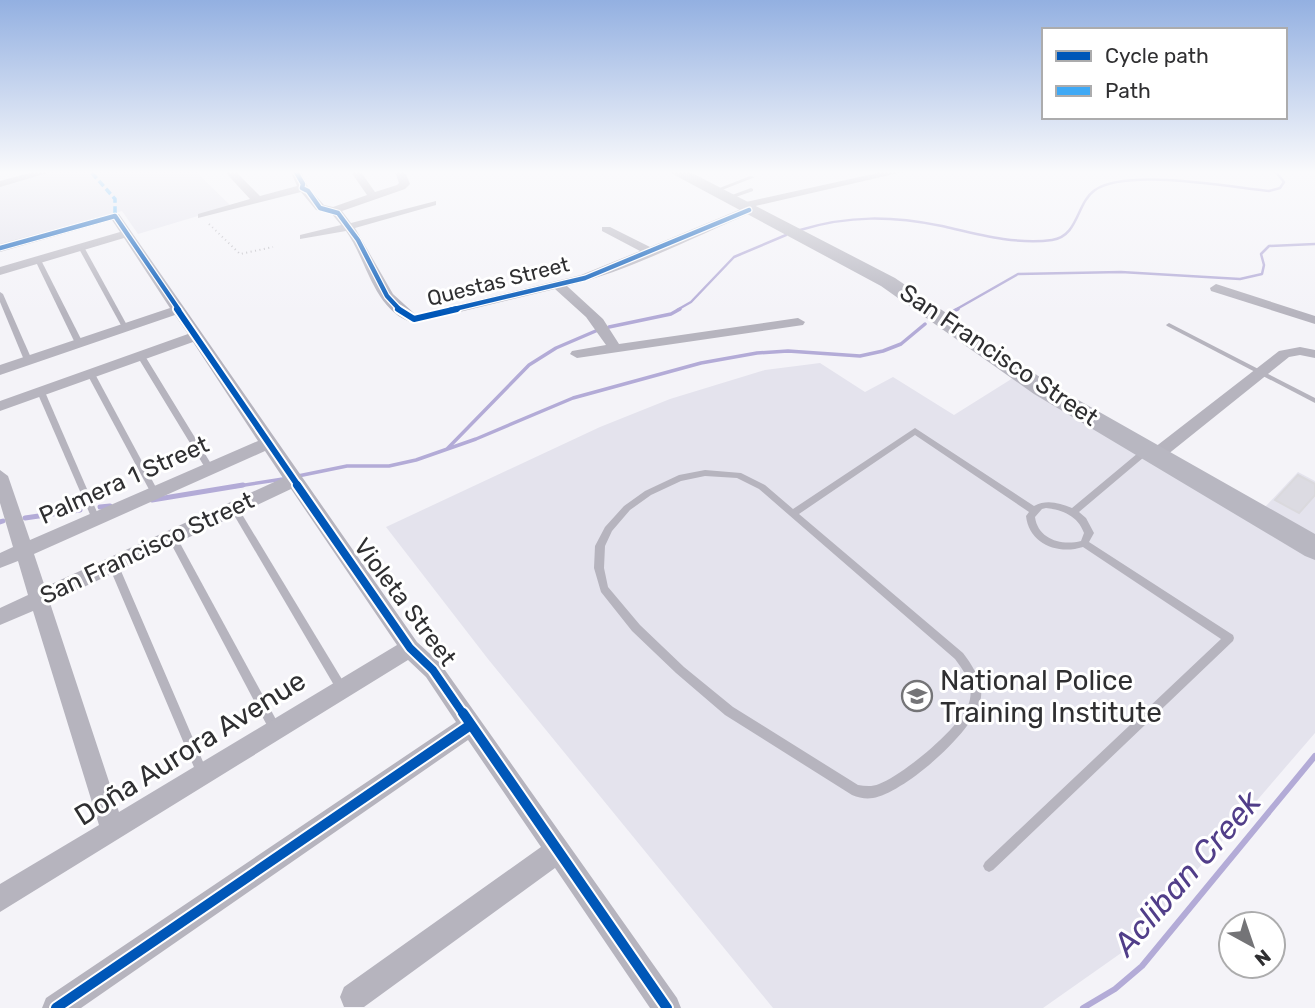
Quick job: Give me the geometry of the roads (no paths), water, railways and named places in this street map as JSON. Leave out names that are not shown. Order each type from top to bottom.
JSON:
[{"type":"main road","name":"San Francisco Street","points":[[773,219],[888,282],[1023,377],[1315,548]]},
{"type":"street","name":"Violeta Street","points":[[0,248],[104,219]]},
{"type":"street","name":"Violeta Street","points":[[117,219],[410,648],[433,670],[469,726],[667,1008]]},
{"type":"street","points":[[341,219],[348,228]]},
{"type":"street","points":[[304,237],[378,219]]},
{"type":"street","name":"Questas Street","points":[[348,228],[358,241],[376,281],[410,319],[436,316],[607,270],[650,252],[704,219]]},
{"type":"street","points":[[606,229],[650,252]]},
{"type":"street","points":[[0,271],[127,234]]},
{"type":"street","points":[[558,285],[589,311],[611,339],[615,349]]},
{"type":"street","points":[[1216,288],[1315,320]]},
{"type":"street","points":[[0,370],[177,310]]},
{"type":"street","points":[[577,354],[798,322]]},
{"type":"street","points":[[0,406],[196,336]]},
{"type":"street","points":[[1152,453],[1290,351],[1315,355]]},
{"type":"street","name":"Palmera 1 Street","points":[[0,561],[268,443]]},
{"type":"street","points":[[0,476],[113,830]]},
{"type":"street","name":"San Francisco Street","points":[[0,617],[293,480]]},
{"type":"street","name":"Doña Aurora Avenue","points":[[0,899],[410,648]]},
{"type":"street","points":[[56,1008],[469,726]]},
{"type":"street","points":[[354,997],[557,852]]},
{"type":"lane","points":[[81,247],[125,327]]},
{"type":"lane","points":[[38,260],[79,343]]},
{"type":"lane","points":[[0,294],[28,360]]},
{"type":"lane","points":[[1169,325],[1315,401]]},
{"type":"lane","points":[[141,356],[210,469]]},
{"type":"lane","points":[[91,374],[155,493]]},
{"type":"lane","points":[[41,392],[96,519]]},
{"type":"lane","points":[[794,513],[915,431],[1033,510]]},
{"type":"lane","points":[[1073,512],[1152,453]]},
{"type":"lane","points":[[705,473],[738,475],[762,487],[794,513],[959,656],[971,673],[976,688],[974,706],[955,731],[913,772],[874,793],[856,791],[729,711],[636,628],[604,589],[599,568],[600,546],[608,529],[627,508],[648,493],[679,478],[705,473]]},
{"type":"lane","points":[[1055,505],[1073,512],[1087,528],[1084,543],[1068,548],[1039,536],[1030,522],[1033,510],[1039,506],[1055,505]]},
{"type":"lane","points":[[234,508],[342,689]]},
{"type":"lane","points":[[172,536],[276,730]]},
{"type":"lane","points":[[989,866],[1229,638],[1084,543]]},
{"type":"lane","points":[[113,564],[203,775]]},
{"type":"waterway","points":[[800,230],[836,222],[870,219]]},
{"type":"waterway","points":[[888,219],[942,226],[1011,240],[1038,241],[1061,237],[1076,219]]},
{"type":"waterway","points":[[677,310],[691,302],[734,257],[786,235]]},
{"type":"waterway","points":[[955,310],[1018,274],[1121,272],[1240,279],[1262,274],[1264,265],[1261,254],[1269,246],[1315,244]]},
{"type":"waterway","points":[[609,327],[671,314],[680,309]]},
{"type":"waterway","points":[[947,314],[958,309]]},
{"type":"waterway","points":[[298,476],[347,466],[389,466],[416,460],[476,439],[573,398],[701,363],[757,353],[788,351],[860,356],[883,351],[901,344],[925,324]]},
{"type":"waterway","points":[[448,448],[529,365],[556,348],[598,330]]},
{"type":"waterway","points":[[232,487],[283,479]]},
{"type":"waterway","points":[[152,500],[243,485]]},
{"type":"waterway","points":[[100,507],[110,506]]},
{"type":"waterway","points":[[25,518],[80,510]]},
{"type":"waterway","name":"Acliban Creek","points":[[1083,1008],[1115,989],[1142,966],[1315,756]]},
{"type":"place","name":"National Police Training Institute","points":[[917,696]]}]
